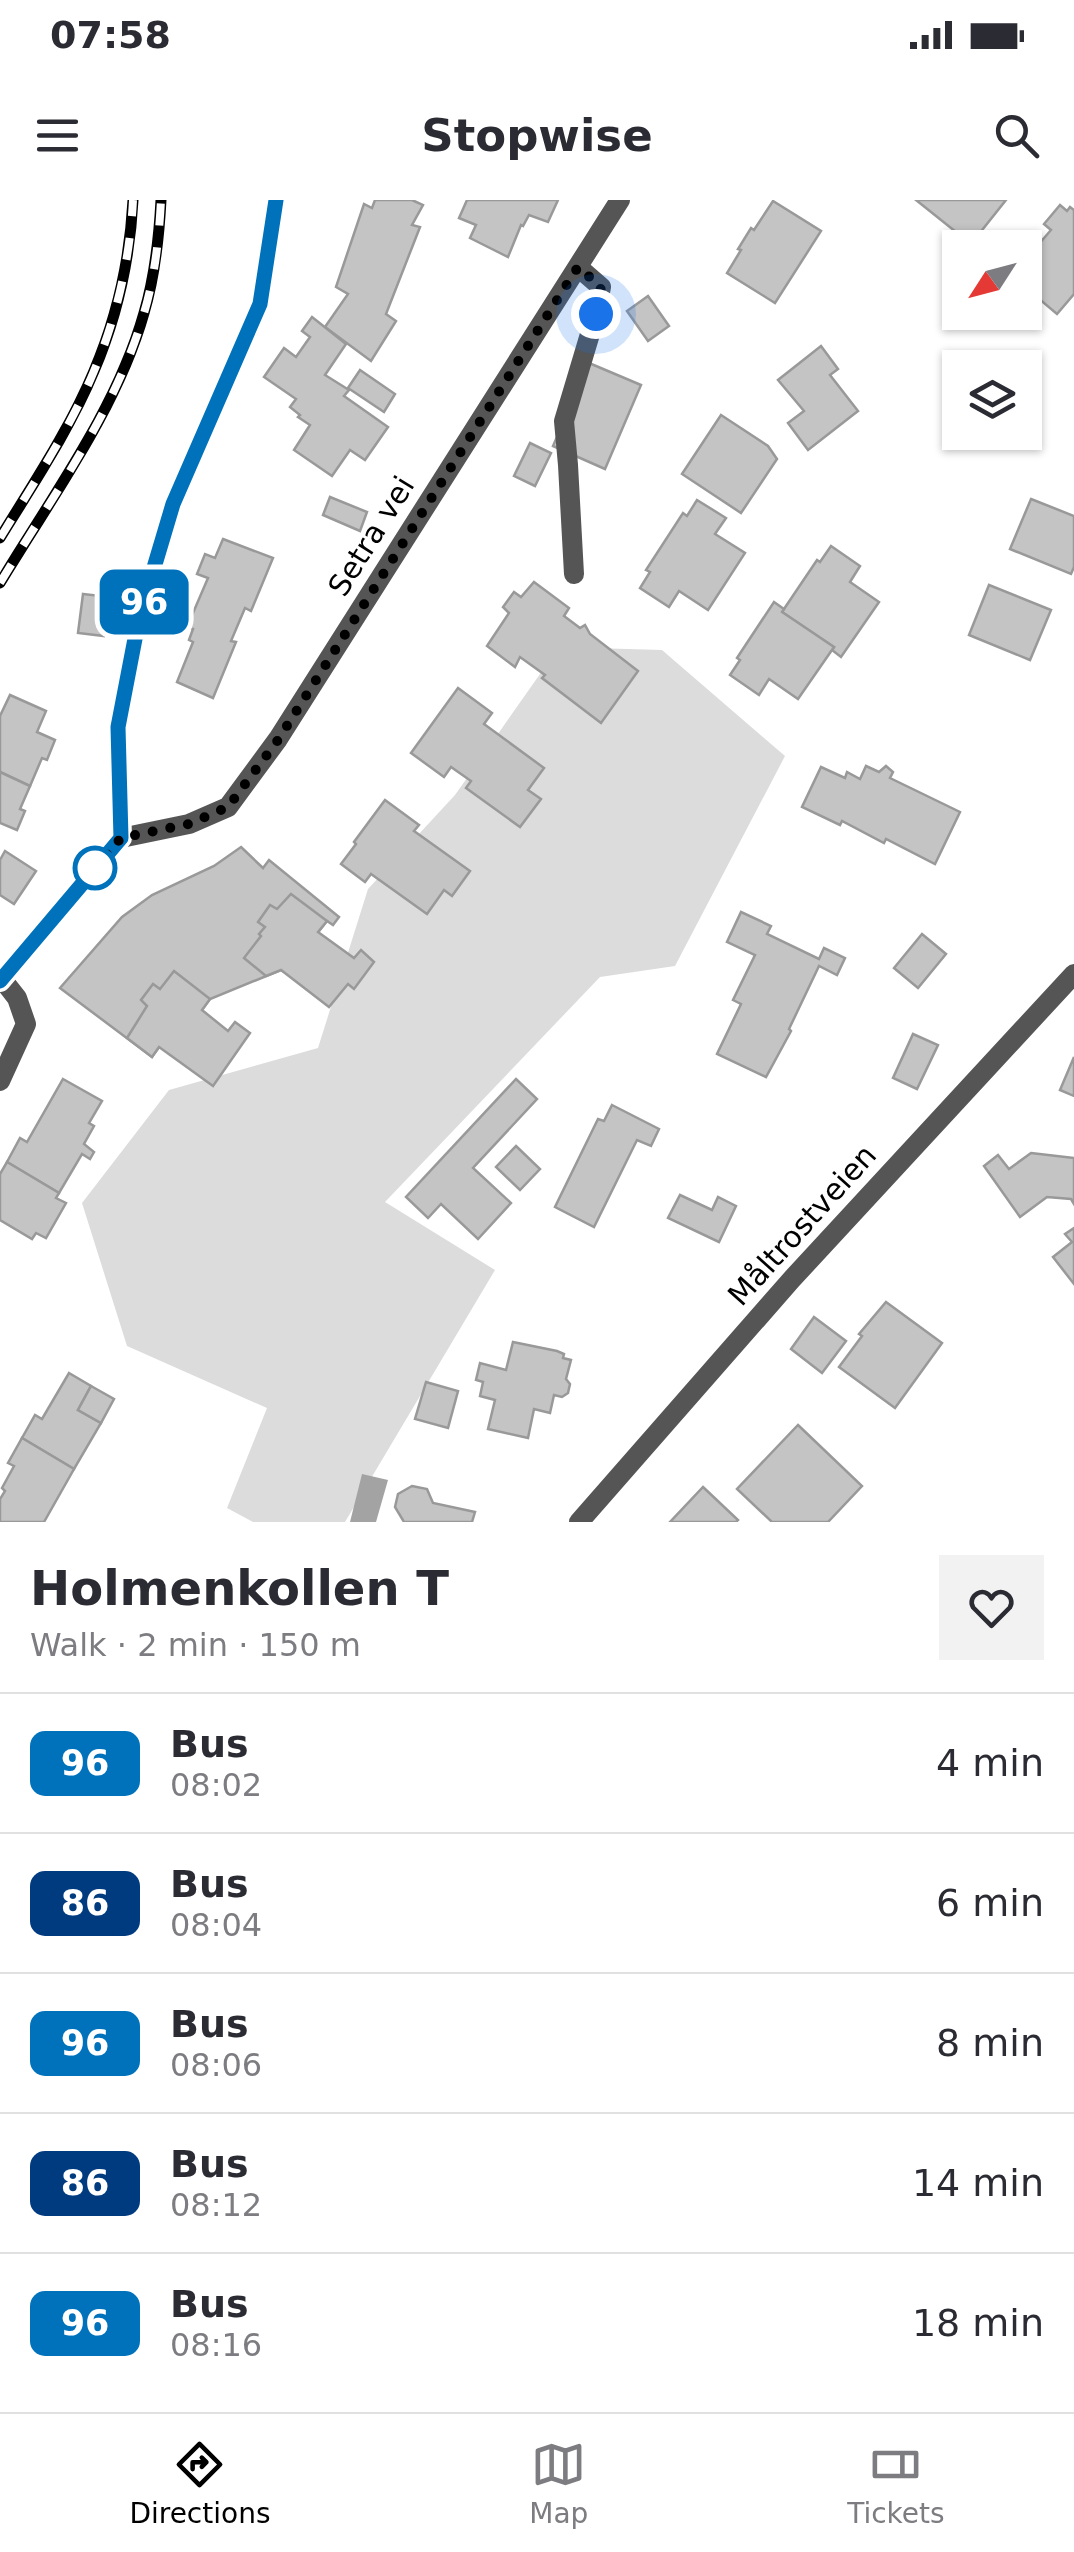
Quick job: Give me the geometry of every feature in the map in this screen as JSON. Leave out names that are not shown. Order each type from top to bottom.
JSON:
[{"type":"street","points":[[0,1081],[26,1024],[16,998],[1,980],[121,838],[118,727],[139,618],[173,504],[260,304],[276,200]]},
{"type":"street","name":"Setra vei","points":[[121,838],[189,824],[228,807],[278,740],[620,200]]},
{"type":"street","points":[[574,574],[564,421],[601,287],[578,267]]},
{"type":"street","name":"Måltrostveien","points":[[579,1522],[792,1279],[1074,974]]},
{"type":"shaded area","points":[[559,647],[662,650],[785,756],[675,966],[600,977],[385,1202],[495,1270],[345,1522],[253,1522],[227,1508],[267,1408],[127,1346],[82,1203],[169,1090],[318,1048],[368,889],[455,795]]},
{"type":"shaded area","points":[[362,1474],[388,1480],[376,1522],[350,1522]]},
{"type":"building","points":[[375,200],[412,200],[423,205],[412,225],[420,227],[386,314],[396,321],[371,361],[325,327],[348,294],[336,287],[364,204],[372,208]]},
{"type":"building","points":[[467,200],[558,200],[548,222],[529,215],[508,257],[470,238],[476,225],[459,218]]},
{"type":"building","points":[[916,200],[1006,200],[982,230],[954,230]]},
{"type":"building","points":[[773,201],[821,231],[775,303],[727,273],[751,228],[754,230]]},
{"type":"building","points":[[1060,205],[1067,211],[1070,207],[1074,210],[1074,294],[1057,314],[1042,301],[1042,240],[1051,230],[1044,224]]},
{"type":"building","points":[[648,296],[669,326],[648,341],[627,311]]},
{"type":"building","points":[[312,317],[346,344],[325,375],[349,390],[344,396],[388,427],[365,460],[350,450],[332,476],[294,450],[310,425],[290,407],[296,399],[264,377],[284,348],[296,357],[310,337],[302,331]]},
{"type":"building","points":[[821,346],[838,369],[830,375],[858,411],[808,450],[788,423],[804,411],[778,380]]},
{"type":"building","points":[[589,363],[641,385],[605,469],[553,446]]},
{"type":"building","points":[[360,370],[395,394],[384,412],[348,388]]},
{"type":"building","points":[[721,415],[768,446],[777,459],[741,513],[682,474]]},
{"type":"building","points":[[530,443],[551,453],[535,486],[514,476]]},
{"type":"building","points":[[330,497],[367,512],[360,531],[323,515]]},
{"type":"building","points":[[1031,499],[1074,516],[1071,574],[1010,549]]},
{"type":"building","points":[[697,500],[726,518],[715,534],[745,553],[708,610],[679,591],[669,607],[640,588],[650,572],[646,570],[683,513],[687,516]]},
{"type":"building","points":[[223,539],[273,558],[251,611],[245,608],[213,698],[177,682],[193,642],[189,640],[193,629],[187,627],[208,578],[197,574],[205,554],[215,558]]},
{"type":"building","points":[[831,546],[860,566],[850,582],[879,602],[841,657],[832,650],[834,647],[782,612]]},
{"type":"building","points":[[534,582],[569,608],[564,616],[580,628],[585,625],[590,634],[638,671],[601,723],[520,657],[515,667],[487,646],[509,613],[503,607],[514,592],[521,597]]},
{"type":"building","points":[[989,585],[1051,610],[1030,660],[969,635]]},
{"type":"building","points":[[83,594],[110,597],[104,636],[78,633]]},
{"type":"building","points":[[774,602],[784,609],[782,612],[834,647],[798,699],[769,679],[759,695],[730,675]]},
{"type":"building","points":[[458,688],[492,713],[484,724],[544,768],[528,790],[541,799],[520,827],[466,788],[471,781],[451,767],[444,777],[411,753]]},
{"type":"building","points":[[10,695],[46,711],[37,732],[55,740],[30,786],[0,772],[0,716]]},
{"type":"building","points":[[866,766],[879,772],[886,766],[893,772],[890,778],[960,812],[935,864],[886,839],[884,843],[842,821],[840,825],[802,807],[821,767],[845,778],[847,772],[860,779]]},
{"type":"building","points":[[0,772],[30,786],[20,809],[25,811],[17,830],[0,823]]},
{"type":"building","points":[[385,800],[419,825],[414,831],[470,871],[452,896],[444,890],[427,914],[371,874],[365,882],[341,864]]},
{"type":"building","points":[[241,847],[263,868],[269,860],[339,917],[333,925],[327,921],[286,973],[281,970],[210,999],[152,1057],[60,988],[122,917],[152,895],[214,866]]},
{"type":"building","points":[[5,851],[36,871],[14,904],[0,895],[0,860]]},
{"type":"building","points":[[291,894],[327,921],[318,932],[354,958],[361,950],[374,962],[354,989],[348,984],[329,1007],[281,970],[266,976],[244,958],[261,936],[265,927],[258,922],[270,905],[277,909]]},
{"type":"building","points":[[741,912],[771,926],[767,934],[819,959],[824,948],[845,958],[837,975],[819,966],[766,1077],[717,1054],[741,1004],[733,1000],[755,955],[727,942]]},
{"type":"building","points":[[922,934],[946,954],[918,988],[894,968]]},
{"type":"building","points":[[174,971],[210,999],[202,1010],[228,1031],[235,1022],[250,1033],[213,1086],[159,1047],[152,1057],[127,1038],[147,1006],[141,1000],[153,984],[160,989]]},
{"type":"building","points":[[913,1034],[938,1045],[917,1089],[893,1078]]},
{"type":"building","points":[[1074,1057],[1074,1096],[1060,1090]]},
{"type":"building","points":[[63,1079],[102,1101],[89,1123],[94,1126],[84,1144],[94,1152],[90,1159],[82,1154],[59,1193],[7,1162],[20,1138],[27,1142]]},
{"type":"building","points":[[516,1079],[537,1099],[473,1168],[511,1203],[478,1239],[441,1204],[428,1218],[406,1197]]},
{"type":"building","points":[[612,1105],[659,1129],[651,1146],[637,1140],[594,1227],[555,1207],[598,1119],[604,1121]]},
{"type":"building","points":[[516,1146],[540,1169],[520,1190],[496,1167]]},
{"type":"building","points":[[1031,1153],[1074,1158],[1074,1204],[1071,1199],[1047,1197],[1020,1217],[984,1166],[998,1155],[1009,1169]]},
{"type":"building","points":[[7,1162],[59,1193],[56,1198],[66,1203],[46,1238],[36,1233],[32,1239],[0,1220],[0,1174]]},
{"type":"building","points":[[680,1195],[712,1210],[718,1197],[736,1206],[719,1242],[668,1218]]},
{"type":"building","points":[[1074,1228],[1074,1284],[1053,1257],[1072,1242],[1065,1234]]},
{"type":"building","points":[[886,1302],[942,1343],[895,1408],[839,1367],[862,1336],[859,1334]]},
{"type":"building","points":[[814,1317],[846,1341],[822,1373],[791,1349]]},
{"type":"building","points":[[513,1342],[557,1351],[571,1360],[566,1379],[570,1384],[568,1393],[562,1397],[554,1395],[550,1413],[534,1409],[528,1438],[488,1429],[495,1400],[480,1396],[483,1382],[476,1380],[480,1363],[506,1370]]},
{"type":"building","points":[[69,1373],[91,1386],[78,1410],[101,1423],[74,1469],[22,1438],[35,1415],[42,1419]]},
{"type":"building","points":[[426,1382],[458,1391],[448,1428],[415,1419]]},
{"type":"building","points":[[91,1386],[114,1399],[101,1423],[78,1410]]},
{"type":"building","points":[[798,1425],[862,1486],[828,1522],[772,1522],[737,1489]]},
{"type":"building","points":[[22,1438],[74,1469],[44,1522],[0,1522],[0,1499],[5,1491],[2,1488],[14,1466],[8,1463]]},
{"type":"building","points":[[412,1486],[427,1489],[433,1503],[475,1512],[472,1522],[404,1522],[395,1507],[398,1494]]},
{"type":"building","points":[[703,1487],[738,1520],[670,1522]]},
{"type":"railway","points":[[0,538],[62,435],[102,351],[121,287],[133,200]]},
{"type":"railway","points":[[0,583],[81,452],[132,349],[151,285],[161,200]]},
{"type":"bus line","name":"96","points":[[0,981],[121,838],[118,727],[139,618],[173,504],[260,304],[276,200]]},
{"type":"route","points":[[95,868],[121,838],[189,824],[228,807],[278,740],[578,267],[601,287],[596,314]]}]
